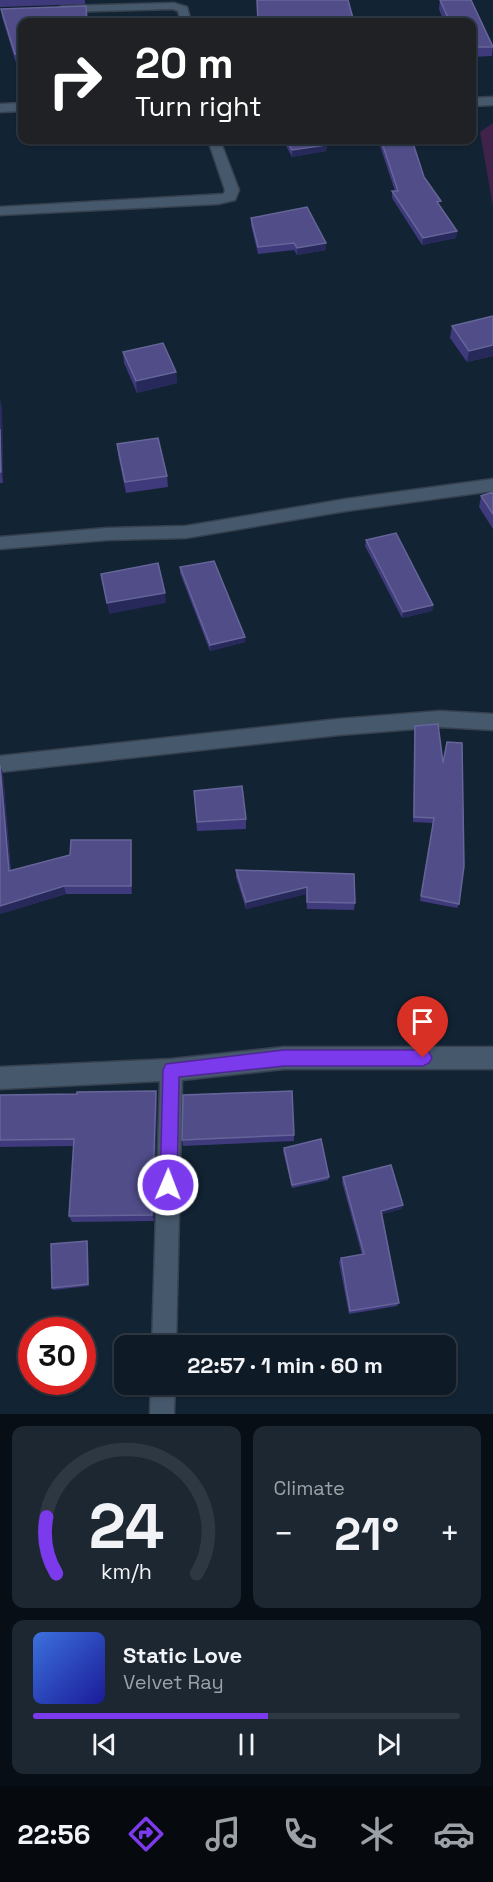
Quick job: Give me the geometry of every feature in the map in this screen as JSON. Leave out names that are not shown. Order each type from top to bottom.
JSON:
[{"type":"street","points":[[44,10],[121,4],[174,6],[183,9],[185,18]]},
{"type":"street","points":[[476,102],[493,100]]},
{"type":"street","points":[[0,108],[18,107]]},
{"type":"street","points":[[0,211],[218,200],[230,197],[232,190],[215,144]]},
{"type":"street","points":[[0,543],[107,534],[186,532],[346,505],[493,485]]},
{"type":"street","points":[[0,764],[339,727],[440,719],[493,722]]},
{"type":"street","points":[[0,1078],[171,1070],[284,1058],[493,1058]]},
{"type":"street","points":[[164,1335],[171,1070]]},
{"type":"street","points":[[162,1414],[163,1395]]},
{"type":"shaded area","points":[[493,123],[493,207],[480,132]]},
{"type":"building","points":[[257,0],[348,0],[353,18],[258,18]]},
{"type":"building","points":[[440,0],[471,0],[493,47],[476,47],[476,18],[448,18]]},
{"type":"building","points":[[86,6],[87,18],[18,18],[18,54],[15,54],[1,9]]},
{"type":"building","points":[[288,144],[327,145],[292,150]]},
{"type":"building","points":[[382,144],[413,144],[424,177],[441,201],[437,202],[457,231],[423,238],[392,191],[398,191]]},
{"type":"building","points":[[307,207],[326,243],[297,248],[294,243],[258,247],[251,218]]},
{"type":"building","points":[[493,316],[493,345],[469,351],[452,326]]},
{"type":"building","points":[[163,343],[176,372],[136,381],[123,352]]},
{"type":"building","points":[[158,438],[167,476],[125,482],[117,444]]},
{"type":"building","points":[[493,492],[493,514],[481,496]]},
{"type":"building","points":[[396,533],[433,605],[403,612],[366,540]]},
{"type":"building","points":[[214,561],[245,637],[210,645],[180,567]]},
{"type":"building","points":[[158,563],[165,593],[107,603],[101,574]]},
{"type":"building","points":[[438,724],[443,763],[447,742],[462,743],[464,866],[459,904],[421,896],[434,818],[414,817],[415,726]]},
{"type":"building","points":[[0,765],[9,871],[70,855],[71,840],[131,840],[131,886],[64,886],[0,906]]},
{"type":"building","points":[[242,786],[246,819],[197,822],[194,791]]},
{"type":"building","points":[[236,870],[354,874],[355,903],[307,902],[307,887],[246,902]]},
{"type":"building","points":[[156,1091],[152,1215],[69,1216],[74,1139],[0,1140],[0,1095]]},
{"type":"building","points":[[292,1091],[294,1135],[182,1140],[183,1095]]},
{"type":"building","points":[[321,1139],[329,1177],[292,1185],[284,1148]]},
{"type":"building","points":[[391,1165],[403,1205],[381,1211],[399,1303],[350,1311],[341,1258],[364,1254],[343,1177]]},
{"type":"building","points":[[87,1241],[88,1284],[52,1288],[51,1244]]},
{"type":"route","points":[[168,1185],[171,1070],[284,1058],[423,1058]]}]
